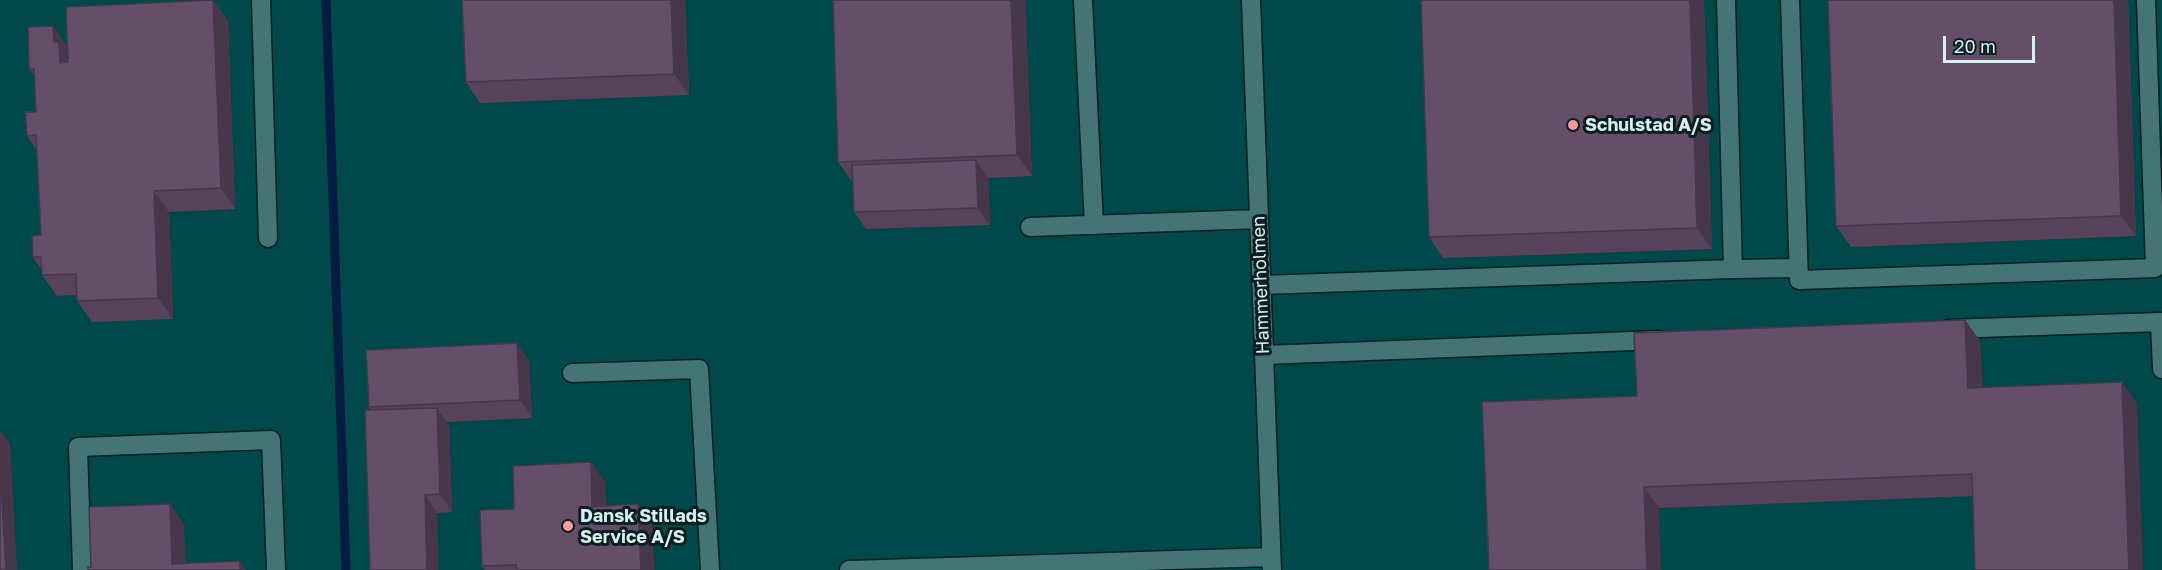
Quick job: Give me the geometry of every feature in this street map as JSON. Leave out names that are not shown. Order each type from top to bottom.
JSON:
[{"type":"street","points":[[261,0],[268,238]]},
{"type":"street","points":[[1083,0],[1094,225]]},
{"type":"street","name":"Hammerholmen","points":[[1251,0],[1271,563]]},
{"type":"street","points":[[1726,0],[1733,269]]},
{"type":"street","points":[[1790,0],[1799,280],[2155,268],[2146,0]]},
{"type":"street","points":[[1030,227],[1259,219]]},
{"type":"street","points":[[1261,285],[1798,268]]},
{"type":"street","points":[[1934,330],[2160,322],[2162,369]]},
{"type":"street","points":[[1264,355],[1673,339]]},
{"type":"street","points":[[572,373],[699,369],[710,570]]},
{"type":"street","points":[[82,570],[78,447],[271,440],[276,570]]},
{"type":"street","points":[[849,570],[1271,563]]},
{"type":"shaded area","points":[[0,0],[2162,0],[2162,570],[0,570]]},
{"type":"building","points":[[213,0],[221,188],[154,191],[158,298],[77,301],[76,274],[42,275],[41,257],[33,257],[32,236],[41,235],[36,135],[27,136],[25,112],[36,112],[34,69],[29,69],[28,27],[53,26],[54,42],[59,42],[60,63],[68,62],[66,7]]},
{"type":"building","points":[[462,0],[671,0],[674,74],[466,82]]},
{"type":"building","points":[[833,0],[1011,0],[1017,155],[838,162]]},
{"type":"building","name":"Schulstad A/S","points":[[1421,0],[1690,0],[1697,228],[1429,237]]},
{"type":"building","points":[[1828,0],[2114,0],[2121,216],[1836,226]]},
{"type":"building","points":[[976,160],[978,208],[854,212],[852,165]]},
{"type":"building","points":[[1965,320],[1968,388],[2122,382],[2129,570],[1975,570],[1972,474],[1644,487],[1647,570],[1489,570],[1482,402],[1637,396],[1634,333]]},
{"type":"building","points":[[517,343],[520,400],[369,407],[366,350]]},
{"type":"building","points":[[437,408],[440,494],[425,495],[427,570],[370,570],[365,410]]},
{"type":"building","name":"Dansk Stillads Service A/S","points":[[591,462],[592,507],[638,504],[641,570],[517,570],[516,565],[482,566],[480,510],[514,509],[513,466]]},
{"type":"building","points":[[0,464],[6,570],[0,570]]},
{"type":"building","points":[[170,504],[172,564],[240,561],[240,570],[88,570],[88,567],[91,567],[89,507]]},
{"type":"waterway","points":[[326,0],[346,570]]},
{"type":"place","name":"Schulstad A/S","points":[[1573,125]]},
{"type":"place","name":"Dansk Stillads Service A/S","points":[[568,526]]}]
